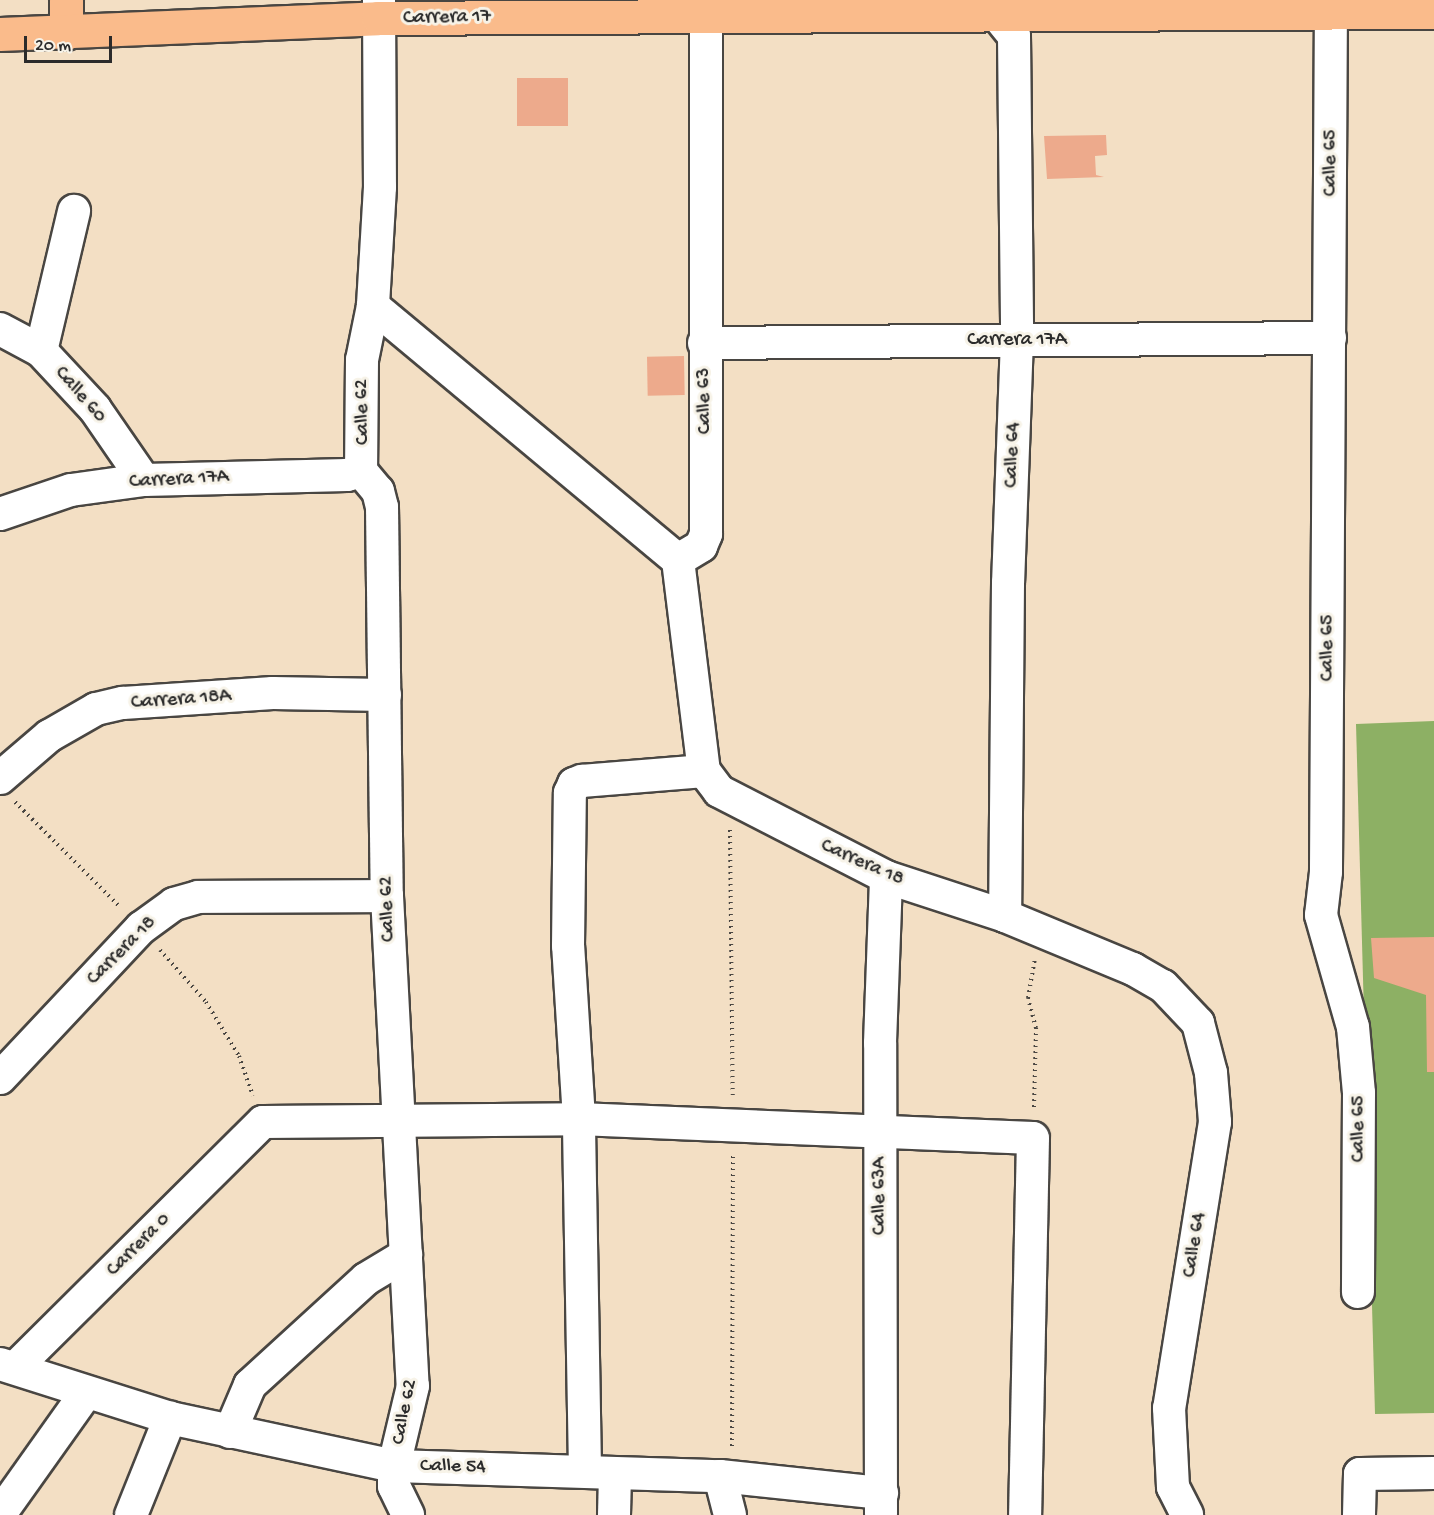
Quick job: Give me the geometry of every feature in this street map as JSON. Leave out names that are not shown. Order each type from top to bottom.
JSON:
[{"type":"main road","points":[[66,0],[66,33]]},
{"type":"main road","name":"Carrera 17","points":[[0,34],[66,33],[379,9],[706,15],[997,7],[1332,7],[1434,12]]},
{"type":"street","name":"Calle 64","points":[[997,7],[1014,36],[1017,339],[1008,583],[1005,916]]},
{"type":"street","name":"Calle 65","points":[[1332,7],[1326,872],[1321,915],[1353,1027],[1359,1093],[1358,1292]]},
{"type":"street","name":"Calle 62","points":[[379,9],[380,187],[373,306],[362,360],[361,471],[378,491],[381,507],[387,896],[413,1386],[394,1466],[394,1486],[408,1515]]},
{"type":"street","name":"Calle 63","points":[[678,560],[701,546],[706,534],[704,343],[706,15]]},
{"type":"street","points":[[41,351],[75,211]]},
{"type":"street","points":[[373,306],[678,560],[704,771],[582,781],[574,784],[570,793],[568,946],[579,1119],[585,1470]]},
{"type":"street","name":"Calle 60","points":[[0,329],[41,351],[95,409],[144,480]]},
{"type":"street","name":"Carrera 17A","points":[[704,343],[1330,338]]},
{"type":"street","name":"Carrera 17A","points":[[3,508],[71,490],[144,480],[347,475],[361,471]]},
{"type":"street","name":"Carrera 18A","points":[[0,778],[68,722],[114,705],[273,693],[385,695]]},
{"type":"street","name":"Carrera 18","points":[[704,771],[730,799],[886,877],[1005,916],[1133,969],[1163,986]]},
{"type":"street","name":"Calle 63A","points":[[881,1504],[879,1129],[886,877]]},
{"type":"street","name":"Carrera 18","points":[[0,1078],[141,928],[174,904],[198,897],[387,896]]},
{"type":"street","name":"Calle 64","points":[[1163,986],[1198,1023],[1211,1072],[1215,1122],[1169,1408],[1173,1487],[1187,1515]]},
{"type":"street","points":[[398,1120],[579,1119],[879,1129],[1033,1138],[1025,1515]]},
{"type":"street","name":"Carrera 0","points":[[7,1366],[263,1122],[398,1120]]},
{"type":"street","points":[[230,1432],[250,1385],[366,1279],[406,1255]]},
{"type":"street","name":"Calle 54","points":[[7,1366],[170,1418],[394,1466],[585,1470],[615,1474],[720,1476],[881,1504]]},
{"type":"street","points":[[0,1514],[86,1393]]},
{"type":"street","points":[[130,1515],[170,1418]]},
{"type":"street","points":[[1359,1515],[1360,1474],[1434,1473]]},
{"type":"street","points":[[614,1515],[615,1474]]},
{"type":"street","points":[[720,1476],[730,1515]]},
{"type":"path","points":[[1033,1138],[1036,1028],[1028,998],[1034,968]]},
{"type":"green space","points":[[1434,721],[1434,1413],[1375,1414],[1356,724]]},
{"type":"building","points":[[517,78],[568,78],[568,126],[517,126]]},
{"type":"building","points":[[1106,135],[1107,155],[1095,156],[1096,175],[1104,177],[1047,179],[1044,136]]},
{"type":"building","points":[[684,356],[685,395],[648,396],[647,357]]},
{"type":"building","points":[[1434,937],[1434,1072],[1427,1072],[1426,995],[1374,978],[1371,938]]}]
